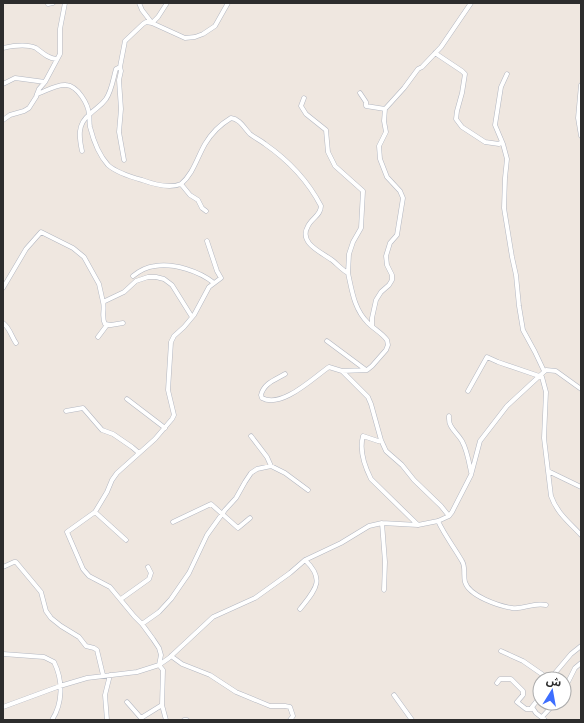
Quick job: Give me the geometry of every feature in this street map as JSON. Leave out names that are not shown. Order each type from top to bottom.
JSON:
[{"type":"street","points":[[3,120],[10,114],[24,111],[29,108],[60,54],[60,29],[65,3]]},
{"type":"street","points":[[139,3],[142,10],[152,23]]},
{"type":"street","points":[[152,23],[167,3]]},
{"type":"street","points":[[124,160],[119,132],[121,109],[119,80],[124,44],[128,38],[146,22],[152,23],[185,38],[203,34],[215,26],[228,3]]},
{"type":"street","points":[[372,326],[372,318],[376,300],[392,280],[392,275],[387,265],[386,256],[390,243],[397,235],[403,198],[400,191],[387,177],[380,158],[379,146],[386,132],[384,121],[385,110],[418,69],[435,53],[454,30],[471,3]]},
{"type":"street","points":[[3,48],[8,46],[31,47],[49,58],[56,59]]},
{"type":"street","points":[[435,53],[465,74],[456,116],[458,122],[473,135],[485,142],[498,144],[502,142]]},
{"type":"street","points":[[82,151],[79,132],[81,125],[89,114],[98,109],[107,97],[116,69],[120,66]]},
{"type":"street","points":[[507,74],[501,87],[495,125],[507,159],[504,178],[504,208],[516,275],[521,322],[523,330],[544,371]]},
{"type":"street","points":[[3,84],[15,78],[45,82]]},
{"type":"street","points":[[37,94],[64,85],[72,86],[80,94],[89,114],[89,124],[95,142],[105,161],[114,169],[142,180],[170,186],[180,184],[196,164],[210,136],[230,119],[236,119],[250,134],[266,144],[294,168],[306,182],[321,208],[307,226],[306,232],[309,243],[314,249],[330,258],[342,270],[348,273]]},
{"type":"street","points":[[581,85],[578,118],[581,136]]},
{"type":"street","points":[[360,93],[366,102],[366,106],[385,110]]},
{"type":"street","points":[[285,374],[274,379],[263,390],[261,395],[262,398],[273,400],[287,396],[329,367],[342,370],[367,370],[386,350],[388,345],[385,337],[364,318],[355,303],[348,273],[349,254],[353,242],[361,228],[363,191],[335,166],[328,152],[326,130],[306,114],[301,106],[304,98]]},
{"type":"street","points":[[180,184],[190,195],[198,200],[202,208],[206,211]]},
{"type":"street","points":[[3,288],[26,250],[41,232],[73,248],[84,257],[99,284],[103,302],[103,320],[107,325]]},
{"type":"street","points":[[159,666],[161,655],[159,648],[142,624],[110,587],[89,576],[83,569],[66,532],[95,512],[117,473],[155,439],[172,419],[174,414],[168,390],[171,342],[174,336],[192,317],[207,290],[221,278],[217,271],[207,241]]},
{"type":"street","points":[[133,276],[147,268],[168,266],[190,270],[214,283]]},
{"type":"street","points":[[103,302],[124,292],[136,280],[156,277],[164,279],[172,285],[192,317]]},
{"type":"street","points":[[3,323],[8,327],[16,343]]},
{"type":"street","points":[[98,336],[107,325],[123,323]]},
{"type":"street","points":[[326,341],[367,370]]},
{"type":"street","points":[[468,391],[487,357],[542,377],[546,392],[544,438],[551,496],[561,515],[581,535]]},
{"type":"street","points":[[3,707],[60,686],[87,678],[137,672],[159,666],[213,617],[255,598],[290,573],[305,560],[341,543],[369,526],[382,524],[418,525],[438,522],[449,516],[471,475],[480,441],[507,406],[544,371],[550,369],[556,371],[581,389]]},
{"type":"street","points":[[342,370],[368,397],[375,414],[381,440],[386,451],[402,465],[414,480],[449,516]]},
{"type":"street","points":[[126,400],[165,428]]},
{"type":"street","points":[[66,411],[83,408],[102,430],[113,434],[139,453]]},
{"type":"street","points":[[449,416],[448,422],[464,446],[470,464],[471,475]]},
{"type":"street","points":[[251,436],[267,457],[271,466]]},
{"type":"street","points":[[381,440],[378,441],[363,436],[363,458],[367,470],[371,479],[418,525]]},
{"type":"street","points":[[142,624],[172,599],[189,573],[207,535],[236,498],[252,473],[257,469],[271,466],[285,473],[308,490]]},
{"type":"street","points":[[548,471],[581,487]]},
{"type":"street","points":[[173,522],[211,504],[238,528],[250,518]]},
{"type":"street","points":[[95,512],[126,540]]},
{"type":"street","points":[[438,522],[464,563],[465,584],[471,591],[483,598],[510,608],[538,603],[546,605]]},
{"type":"street","points":[[382,524],[385,562],[384,590]]},
{"type":"street","points":[[300,609],[316,588],[317,577],[311,566],[305,560]]},
{"type":"street","points":[[3,567],[16,562],[41,592],[46,611],[51,618],[79,637],[86,646],[97,650],[103,675]]},
{"type":"street","points":[[120,599],[149,579],[151,573],[148,567]]},
{"type":"street","points":[[557,671],[571,654],[581,646]]},
{"type":"street","points":[[501,651],[523,661],[538,671]]},
{"type":"street","points":[[3,654],[44,657],[56,665],[60,686],[59,706],[52,720]]},
{"type":"street","points":[[171,656],[182,664],[210,675],[236,692],[270,706],[290,707],[293,716],[290,720]]},
{"type":"street","points":[[572,674],[575,668],[581,663]]},
{"type":"street","points":[[159,666],[163,670],[162,705],[166,720]]},
{"type":"street","points":[[107,720],[105,695],[110,675]]},
{"type":"street","points":[[497,683],[500,679],[511,680],[523,692],[517,702],[526,709],[532,709]]},
{"type":"street","points":[[394,696],[412,720]]},
{"type":"street","points":[[127,702],[141,719],[162,705]]},
{"type":"street","points":[[535,711],[543,718]]}]
